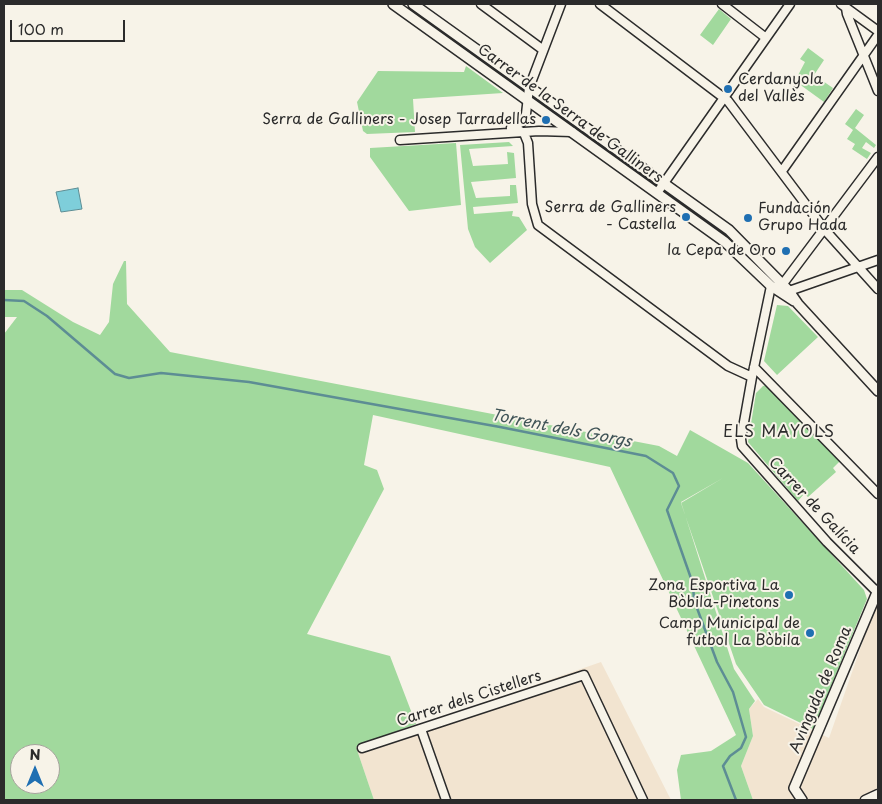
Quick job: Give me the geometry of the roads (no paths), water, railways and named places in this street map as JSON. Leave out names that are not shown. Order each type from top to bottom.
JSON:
[{"type":"street","name":"Carrer de la Serra de Galliners","points":[[393,4],[725,242],[771,286],[798,304]]},
{"type":"street","name":"Carrer de la Serra de Galliners","points":[[415,4],[529,88],[664,182],[729,230],[786,288],[798,304],[878,391]]},
{"type":"street","points":[[410,15],[415,4]]},
{"type":"street","points":[[481,4],[542,49]]},
{"type":"street","points":[[539,131],[529,126],[526,114],[526,100],[542,49],[560,4]]},
{"type":"street","points":[[600,4],[723,98],[782,171],[825,230],[878,289]]},
{"type":"street","points":[[722,4],[766,38]]},
{"type":"street","points":[[657,193],[790,4]]},
{"type":"street","points":[[782,171],[878,33],[844,6]]},
{"type":"street","points":[[844,6],[878,91]]},
{"type":"street","points":[[478,134],[515,128],[522,122],[526,114]]},
{"type":"street","points":[[515,128],[524,133],[529,147],[532,204],[538,225],[728,366],[752,377]]},
{"type":"street","points":[[529,147],[532,137],[539,131]]},
{"type":"street","points":[[400,140],[539,131],[572,132]]},
{"type":"street","points":[[786,288],[878,157]]},
{"type":"street","points":[[744,261],[750,259],[751,254]]},
{"type":"street","points":[[771,286],[774,283],[786,288],[878,260]]},
{"type":"street","name":"Carrer de Galícia","points":[[771,286],[752,377],[741,439],[742,446],[827,542],[878,591]]},
{"type":"street","points":[[754,367],[878,494]]},
{"type":"street","name":"Avinguda de Roma","points":[[802,800],[794,788],[878,591]]},
{"type":"street","name":"Carrer dels Cistellers","points":[[362,748],[584,675],[643,800]]},
{"type":"street","points":[[422,729],[446,800]]},
{"type":"street","points":[[865,800],[878,794]]},
{"type":"water","points":[[78,188],[82,209],[61,212],[56,192]]},
{"type":"waterway","name":"Torrent dels Gorgs","points":[[4,300],[24,301],[47,316],[115,374],[129,378],[161,373],[249,382],[500,427],[646,456],[673,473],[679,486],[667,510],[693,584],[694,600],[717,662],[733,692],[746,737],[741,748],[730,756],[723,766],[736,800]]},
{"type":"place","name":"Cerdanyola del Vallès","points":[[728,89]]},
{"type":"place","name":"Serra de Galliners - Josep Tarradellas","points":[[546,120]]},
{"type":"place","name":"Serra de Galliners - Castella","points":[[686,217]]},
{"type":"place","name":"Fundación Grupo Hada","points":[[748,218]]},
{"type":"place","name":"la Cepa de Oro","points":[[786,251]]},
{"type":"place","name":"Zona Esportiva La Bòbila-Pinetons","points":[[789,595]]},
{"type":"place","name":"Camp Municipal de futbol La Bòbila","points":[[810,633]]},
{"type":"district","name":"ELS MAYOLS","points":[[779,433]]}]
